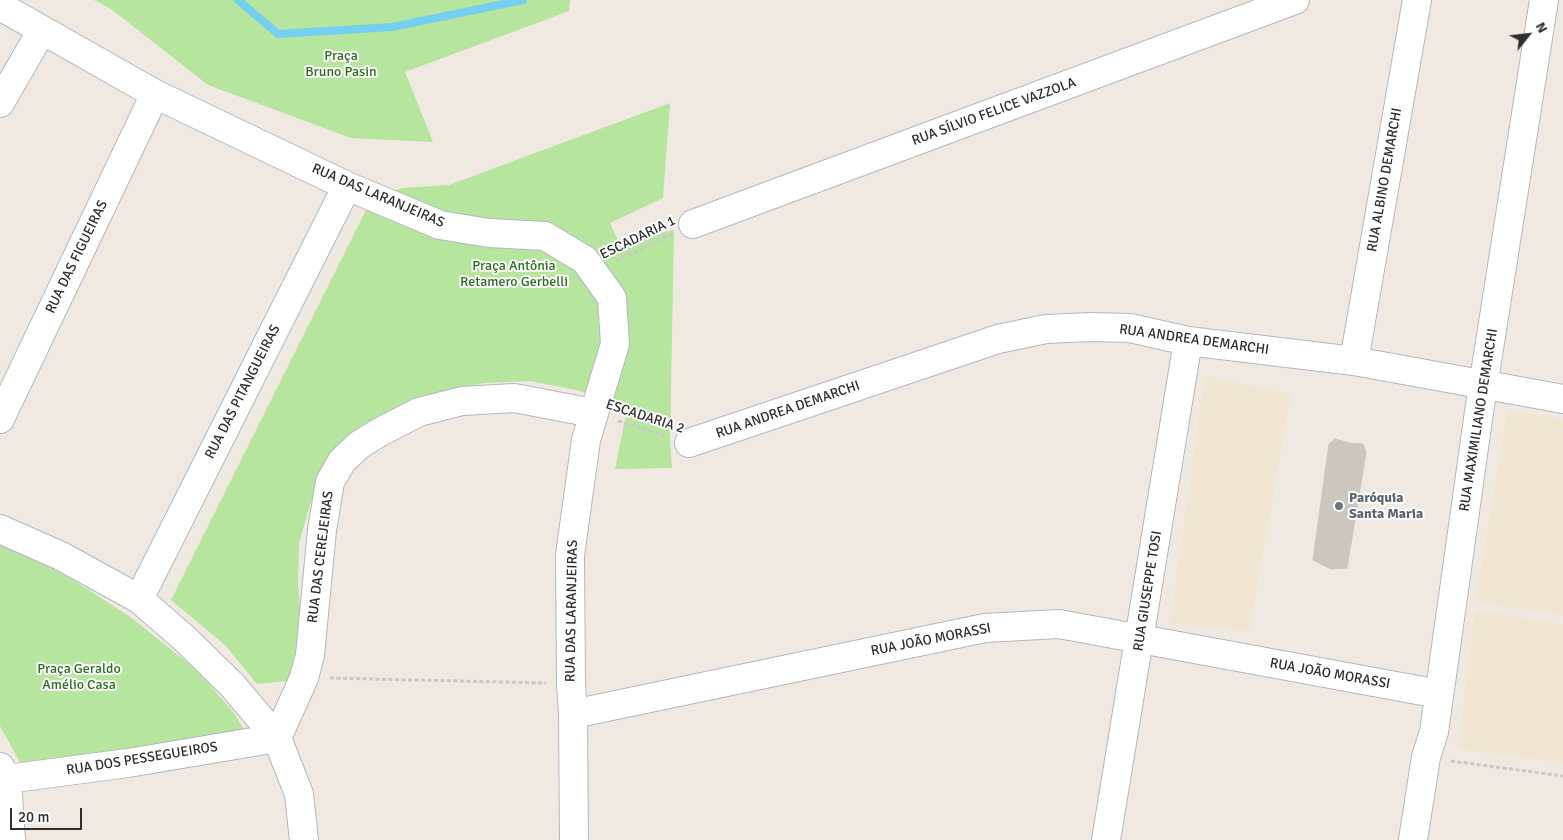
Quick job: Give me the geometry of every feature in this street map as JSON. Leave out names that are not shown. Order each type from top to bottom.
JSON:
[{"type":"street","name":"RUA SÍLVIO FELICE VAZZOLA","points":[[693,224],[1295,0]]},
{"type":"street","name":"RUA ALBINO DEMARCHI","points":[[1354,361],[1417,0]]},
{"type":"street","name":"RUA MAXIMILIANO DEMARCHI","points":[[1413,840],[1426,757],[1434,732],[1484,384],[1544,0]]},
{"type":"street","name":"RUA DAS LARANJEIRAS","points":[[0,6],[155,94],[348,186],[440,225],[488,233],[546,236],[585,260],[612,298],[615,344],[586,440],[570,555],[574,840]]},
{"type":"street","points":[[0,103],[42,30]]},
{"type":"street","name":"RUA DAS FIGUEIRAS","points":[[0,419],[155,94]]},
{"type":"street","name":"RUA DAS PITANGUEIRAS","points":[[139,599],[348,186]]},
{"type":"street","name":"RUA ANDREA DEMARCHI","points":[[689,443],[1007,337],[1046,329],[1130,328],[1188,341],[1354,361],[1563,400]]},
{"type":"street","name":"RUA GIUSEPPE TOSI","points":[[1106,840],[1188,341]]},
{"type":"street","name":"RUA DAS CEREJEIRAS","points":[[277,738],[304,678],[310,655],[322,530],[330,482],[342,461],[359,445],[419,412],[462,401],[514,398],[594,413]]},
{"type":"street","points":[[0,529],[61,556],[139,599],[184,638],[232,685],[277,738],[300,794],[304,840]]},
{"type":"street","name":"RUA JOÃO MORASSI","points":[[573,714],[985,628],[1059,624],[1439,694]]},
{"type":"street","name":"RUA DOS PESSEGUEIROS","points":[[4,773],[128,763],[277,738]]},
{"type":"street","points":[[4,773],[11,840]]},
{"type":"path","name":"ESCADARIA 1","points":[[593,272],[693,224]]},
{"type":"path","name":"ESCADARIA 2","points":[[594,413],[689,443]]},
{"type":"path","points":[[304,678],[571,684]]},
{"type":"path","points":[[1426,757],[1563,776]]},
{"type":"shaded area","points":[[1205,376],[1291,394],[1249,631],[1170,623]]},
{"type":"shaded area","points":[[1508,410],[1563,420],[1563,615],[1475,602]]},
{"type":"shaded area","points":[[1475,611],[1563,624],[1563,762],[1458,749]]},
{"type":"green space","name":"Praça Bruno Pasin","points":[[94,0],[570,0],[569,11],[405,72],[433,142],[351,138],[208,85],[111,9]]},
{"type":"green space","name":"Praça Antônia Retamero Gerbelli","points":[[670,103],[663,198],[610,223],[618,240],[674,230],[670,440],[672,468],[615,469],[628,405],[576,390],[530,381],[483,383],[419,397],[387,414],[325,469],[310,505],[299,543],[298,583],[301,625],[297,654],[287,681],[257,684],[225,645],[171,600],[373,196],[403,188],[449,185]]},
{"type":"green space","name":"Praça Geraldo Amélio Casa","points":[[0,541],[73,580],[129,616],[198,671],[234,713],[245,731],[223,739],[21,764],[0,726]]},
{"type":"building","name":"Paróquia Santa Maria","points":[[1335,439],[1363,444],[1366,452],[1347,568],[1331,569],[1313,560],[1329,444]]},
{"type":"waterway","points":[[238,0],[278,34],[392,27],[523,0]]},
{"type":"place","name":"Paróquia Santa Maria","points":[[1339,506]]}]
